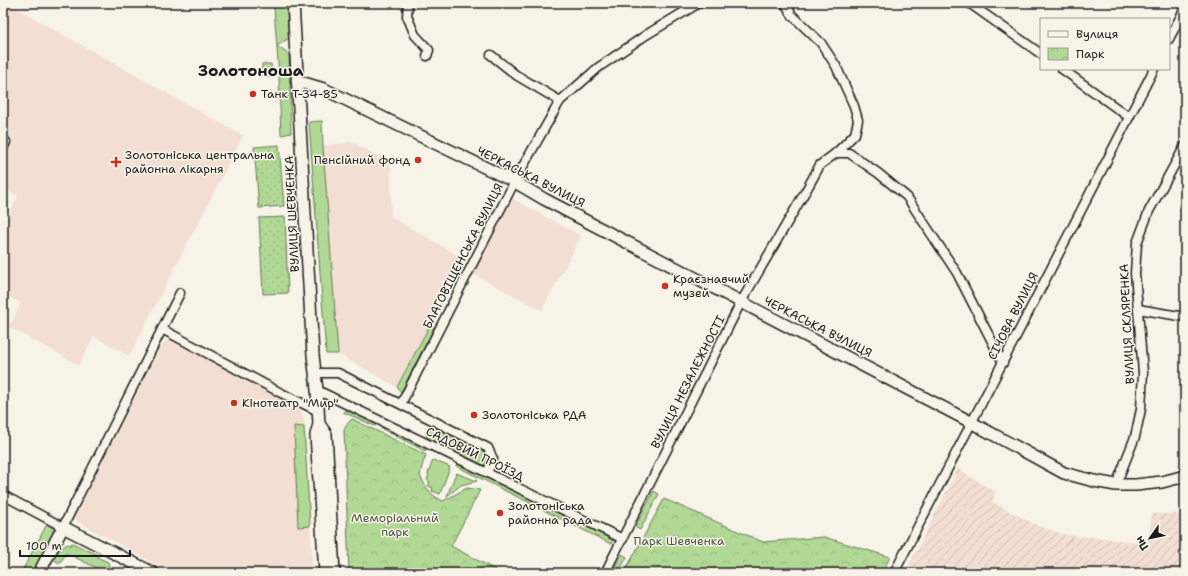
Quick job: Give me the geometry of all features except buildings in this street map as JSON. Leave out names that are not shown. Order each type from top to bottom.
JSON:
[{"type":"street","name":"ВУЛИЦЯ ШЕВЧЕНКА","points":[[293,3],[313,355],[319,424],[316,436],[325,573]]},
{"type":"street","points":[[408,3],[407,16],[415,35],[430,50],[427,56]]},
{"type":"street","name":"БЛАГОВІЩЕНСЬКА ВУЛИЦЯ","points":[[401,404],[515,182],[560,101],[610,59],[698,3]]},
{"type":"street","name":"ВУЛИЦЯ НЕЗАЛЕЖНОСТІ","points":[[605,573],[741,302],[820,165],[836,153],[855,134],[858,120],[854,106],[836,66],[821,43],[792,15],[785,3]]},
{"type":"street","points":[[969,3],[1040,53]]},
{"type":"street","points":[[1170,37],[1185,8]]},
{"type":"street","points":[[491,55],[516,75],[560,101]]},
{"type":"street","points":[[1063,70],[1129,117]]},
{"type":"street","name":"СІЧОВА ВУЛИЦЯ","points":[[894,573],[1153,70]]},
{"type":"street","name":"ЧЕРКАСЬКА ВУЛИЦЯ","points":[[297,81],[324,90],[515,182],[544,199],[972,422],[1064,473],[1116,485],[1136,485],[1162,482],[1185,476]]},
{"type":"street","name":"ВУЛИЦЯ СКЛЯРЕНКА","points":[[1116,485],[1135,437],[1141,410],[1143,373],[1135,273],[1137,243],[1149,211],[1185,146]]},
{"type":"street","points":[[836,153],[849,153],[878,172],[907,197],[957,273],[1003,363]]},
{"type":"street","points":[[39,573],[180,293]]},
{"type":"street","points":[[1138,309],[1185,317]]},
{"type":"street","points":[[162,329],[281,393],[318,411]]},
{"type":"street","points":[[315,373],[338,373],[488,448],[493,459],[487,473]]},
{"type":"street","name":"САДОВИЙ ПРОЇЗД","points":[[317,390],[623,539]]},
{"type":"street","name":"ВУЛИЦЯ ШЕВЧЕНКА","points":[[319,424],[326,434],[334,573]]},
{"type":"street","points":[[3,495],[153,573]]},
{"type":"shaded area","name":"Золотоніська центральна районна лікарня","points":[[3,3],[7,3],[243,136],[129,356],[94,336],[79,365],[9,327],[21,303],[3,294],[3,229],[18,196],[3,188]]},
{"type":"shaded area","points":[[351,142],[391,163],[391,217],[465,259],[397,387],[338,354],[323,146]]},
{"type":"shaded area","points":[[511,198],[581,236],[542,310],[473,274]]},
{"type":"shaded area","points":[[169,339],[295,404],[300,409],[304,420],[313,573],[172,573],[73,519],[161,346]]},
{"type":"shaded area","points":[[958,469],[995,492],[992,502],[1038,526],[1067,535],[1148,543],[1152,514],[1185,514],[1185,573],[905,573]]},
{"type":"green space","points":[[287,6],[289,38],[277,46],[289,55],[291,133],[281,135],[279,76],[274,7]]},
{"type":"green space","points":[[262,64],[271,64],[272,73],[269,73],[270,77],[260,75]]},
{"type":"green space","points":[[322,121],[338,354],[326,354],[309,122]]},
{"type":"green space","points":[[279,145],[284,206],[259,208],[254,147]]},
{"type":"green space","points":[[285,217],[288,293],[263,294],[259,218]]},
{"type":"green space","points":[[431,323],[434,328],[401,392],[397,387]]},
{"type":"green space","points":[[352,407],[378,420],[375,426],[343,412]]},
{"type":"green space","name":"Меморіальний парк","points":[[352,419],[426,455],[420,476],[426,487],[434,496],[443,501],[467,488],[480,490],[451,546],[501,573],[349,573],[344,430]]},
{"type":"green space","points":[[382,422],[428,444],[425,451],[380,428]]},
{"type":"green space","points":[[432,424],[484,450],[489,457],[485,466],[426,437]]},
{"type":"green space","points":[[294,426],[304,427],[310,526],[298,527]]},
{"type":"green space","points":[[433,460],[450,467],[440,494],[432,491],[433,488],[428,486],[430,482],[427,480],[428,474]]},
{"type":"green space","points":[[458,462],[613,540],[611,544],[456,466]]},
{"type":"green space","points":[[456,473],[477,481],[461,485],[447,496]]},
{"type":"green space","points":[[654,491],[659,494],[640,530],[635,527]]},
{"type":"green space","name":"Парк Шевченка","points":[[664,499],[763,542],[824,537],[890,557],[882,573],[624,573]]},
{"type":"green space","points":[[47,524],[55,530],[53,534],[32,573],[21,573]]},
{"type":"green space","points":[[72,543],[98,555],[97,557],[108,562],[109,567],[115,570],[114,573],[107,573],[66,553],[60,563],[52,559],[58,551],[67,544],[70,545]]},
{"type":"green space","points":[[622,554],[627,557],[618,573],[612,573]]},
{"type":"place","name":"Танк Т-34-85","points":[[253,94]]},
{"type":"place","name":"Пенсійний фонд","points":[[418,160]]},
{"type":"place","name":"Золотоніська центральна районна лікарня","points":[[116,162]]},
{"type":"place","name":"Краєзнавчий музей","points":[[665,286]]},
{"type":"place","name":"Кінотеатр \"Мир\"","points":[[234,403]]},
{"type":"place","name":"Золотоніська РДА","points":[[474,415]]},
{"type":"place","name":"Золотоніська районна рада","points":[[500,513]]},
{"type":"district","name":"Золотоноша","points":[[251,70]]}]
